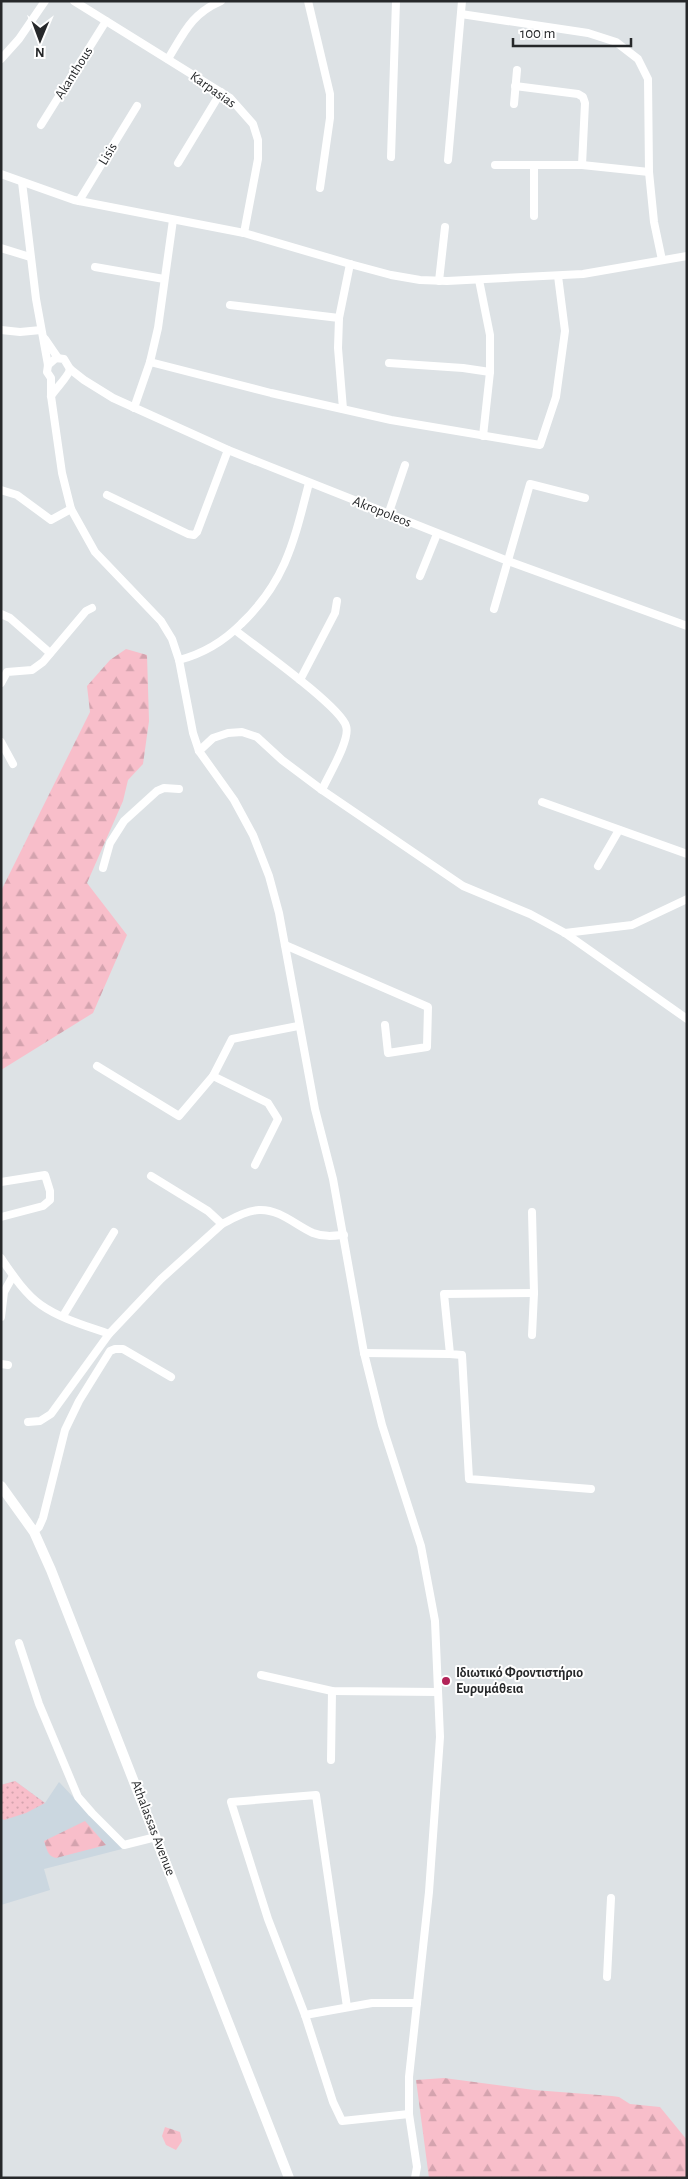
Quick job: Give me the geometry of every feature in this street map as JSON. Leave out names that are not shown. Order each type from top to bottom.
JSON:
[{"type":"main road","name":"Athalassas Avenue","points":[[1,1486],[34,1532],[52,1570],[289,2178]]},
{"type":"street","points":[[1,59],[19,39],[45,1]]},
{"type":"street","name":"Karpasias","points":[[74,1],[230,98],[253,124],[258,140],[258,158],[244,233]]},
{"type":"street","points":[[168,59],[194,18],[205,8],[221,1]]},
{"type":"street","points":[[308,1],[330,94],[330,118],[320,188]]},
{"type":"street","points":[[392,158],[396,1]]},
{"type":"street","points":[[448,160],[462,1]]},
{"type":"street","points":[[461,14],[588,33],[616,42],[638,59],[648,79],[649,172],[654,222],[662,260]]},
{"type":"street","name":"Akanthous","points":[[41,125],[106,21]]},
{"type":"street","points":[[514,104],[517,70]]},
{"type":"street","points":[[516,86],[578,94],[583,97],[585,103],[582,165]]},
{"type":"street","points":[[178,163],[221,92]]},
{"type":"street","name":"Lisis","points":[[79,201],[137,106]]},
{"type":"street","points":[[495,165],[582,165],[649,172]]},
{"type":"street","points":[[534,165],[534,216]]},
{"type":"street","points":[[1,174],[79,201],[244,233],[391,275],[439,281],[583,274],[687,256]]},
{"type":"street","points":[[22,182],[30,257],[48,365],[47,372],[51,378],[51,396],[62,473],[72,509],[95,552],[161,621],[172,639],[179,660],[193,733],[200,751],[234,800],[253,835],[269,876],[280,913],[298,1026],[314,1109],[333,1179],[364,1353],[382,1425],[421,1546],[435,1621],[440,1737],[429,1892],[409,2077],[409,2114],[417,2167],[415,2178]]},
{"type":"street","points":[[134,408],[150,362],[158,328],[173,220]]},
{"type":"street","points":[[439,281],[444,228]]},
{"type":"street","points":[[1,248],[30,257]]},
{"type":"street","points":[[344,409],[338,348],[339,318],[350,264]]},
{"type":"street","points":[[95,267],[164,279]]},
{"type":"street","points":[[150,362],[271,393],[391,420],[540,445],[556,397],[565,331],[558,276]]},
{"type":"street","points":[[479,280],[490,335],[490,372],[483,436]]},
{"type":"street","points":[[230,304],[339,318]]},
{"type":"street","points":[[1,330],[42,333]]},
{"type":"street","points":[[42,333],[58,358]]},
{"type":"street","points":[[48,365],[53,359],[58,358],[67,361],[67,375],[51,396]]},
{"type":"street","points":[[388,363],[463,368],[490,372]]},
{"type":"street","points":[[51,378],[67,375]]},
{"type":"street","name":"Akropoleos","points":[[67,375],[84,380],[134,408],[228,450],[388,515],[687,626]]},
{"type":"street","points":[[107,496],[188,534],[194,535],[197,532],[228,450]]},
{"type":"street","points":[[388,515],[405,465]]},
{"type":"street","points":[[179,660],[190,657],[228,638],[257,609],[272,590],[295,535],[309,483]]},
{"type":"street","points":[[494,609],[530,484],[585,498]]},
{"type":"street","points":[[1,490],[17,496],[51,520],[72,509]]},
{"type":"street","points":[[420,576],[437,534]]},
{"type":"street","points":[[300,680],[335,613],[337,601]]},
{"type":"street","points":[[1,683],[7,672],[32,670],[43,662],[86,611],[92,608]]},
{"type":"street","points":[[1,614],[10,618],[50,652]]},
{"type":"street","points":[[235,630],[300,680],[333,710],[346,725],[346,738],[322,790]]},
{"type":"street","points":[[200,751],[213,738],[228,733],[242,732],[256,737],[282,760],[322,790],[463,886],[530,914],[565,933],[687,1019]]},
{"type":"street","points":[[1,742],[13,764]]},
{"type":"street","points":[[103,868],[110,843],[124,821],[157,791],[164,788],[179,789]]},
{"type":"street","points":[[542,802],[687,854]]},
{"type":"street","points":[[598,866],[619,830]]},
{"type":"street","points":[[565,933],[632,925],[687,899]]},
{"type":"street","points":[[285,945],[428,1007],[427,1047],[388,1053],[385,1026]]},
{"type":"street","points":[[98,1066],[179,1116],[213,1076],[232,1039],[298,1026]]},
{"type":"street","points":[[213,1076],[268,1103],[278,1119],[255,1165]]},
{"type":"street","points":[[1,1182],[45,1175],[50,1191],[50,1200],[43,1206],[1,1217]]},
{"type":"street","points":[[151,1176],[208,1211],[222,1224]]},
{"type":"street","points":[[28,1422],[40,1420],[51,1414],[109,1334],[161,1279],[222,1224],[241,1214],[259,1210],[274,1212],[313,1233],[328,1236],[344,1235]]},
{"type":"street","points":[[532,1212],[534,1293],[532,1335]]},
{"type":"street","points":[[63,1316],[114,1232]]},
{"type":"street","points":[[1,1258],[13,1276],[41,1305],[109,1334]]},
{"type":"street","points":[[1,1317],[4,1292],[13,1276]]},
{"type":"street","points":[[450,1354],[444,1294],[534,1293]]},
{"type":"street","points":[[34,1532],[39,1527],[43,1518],[65,1430],[79,1401],[110,1351],[115,1348],[123,1349],[171,1377]]},
{"type":"street","points":[[364,1353],[462,1355],[469,1479],[591,1488]]},
{"type":"street","points":[[19,1642],[38,1704],[78,1797],[124,1845],[156,1837]]},
{"type":"street","points":[[262,1676],[332,1691],[438,1692]]},
{"type":"street","points":[[331,1760],[332,1691]]},
{"type":"street","points":[[347,2008],[316,1795],[231,1802],[268,1919],[305,2015],[333,2102],[342,2121],[409,2114]]},
{"type":"street","points":[[607,1977],[611,1898]]},
{"type":"street","points":[[305,2015],[372,2004],[417,2003]]},
{"type":"shaded area","points":[[15,1781],[45,1803],[59,1782],[122,1849],[44,1869],[50,1890],[1,1905],[1,1785]]},
{"type":"green space","points":[[126,649],[147,655],[149,721],[143,764],[128,780],[123,801],[87,883],[127,935],[93,1013],[1,1070],[1,891],[90,712],[87,686],[110,660]]},
{"type":"green space","points":[[15,1781],[45,1803],[26,1813],[4,1820],[1,1818],[1,1785]]},
{"type":"green space","points":[[85,1821],[106,1845],[56,1858],[49,1854],[44,1841]]},
{"type":"green space","points":[[444,2078],[534,2090],[612,2096],[619,2097],[630,2104],[660,2107],[687,2140],[687,2178],[429,2178],[416,2080]]},
{"type":"green space","points":[[165,2127],[180,2132],[182,2141],[176,2150],[166,2145],[162,2136]]},
{"type":"place","name":"Ιδιωτικό Φροντιστήριο Ευρυμάθεια","points":[[446,1681]]}]
